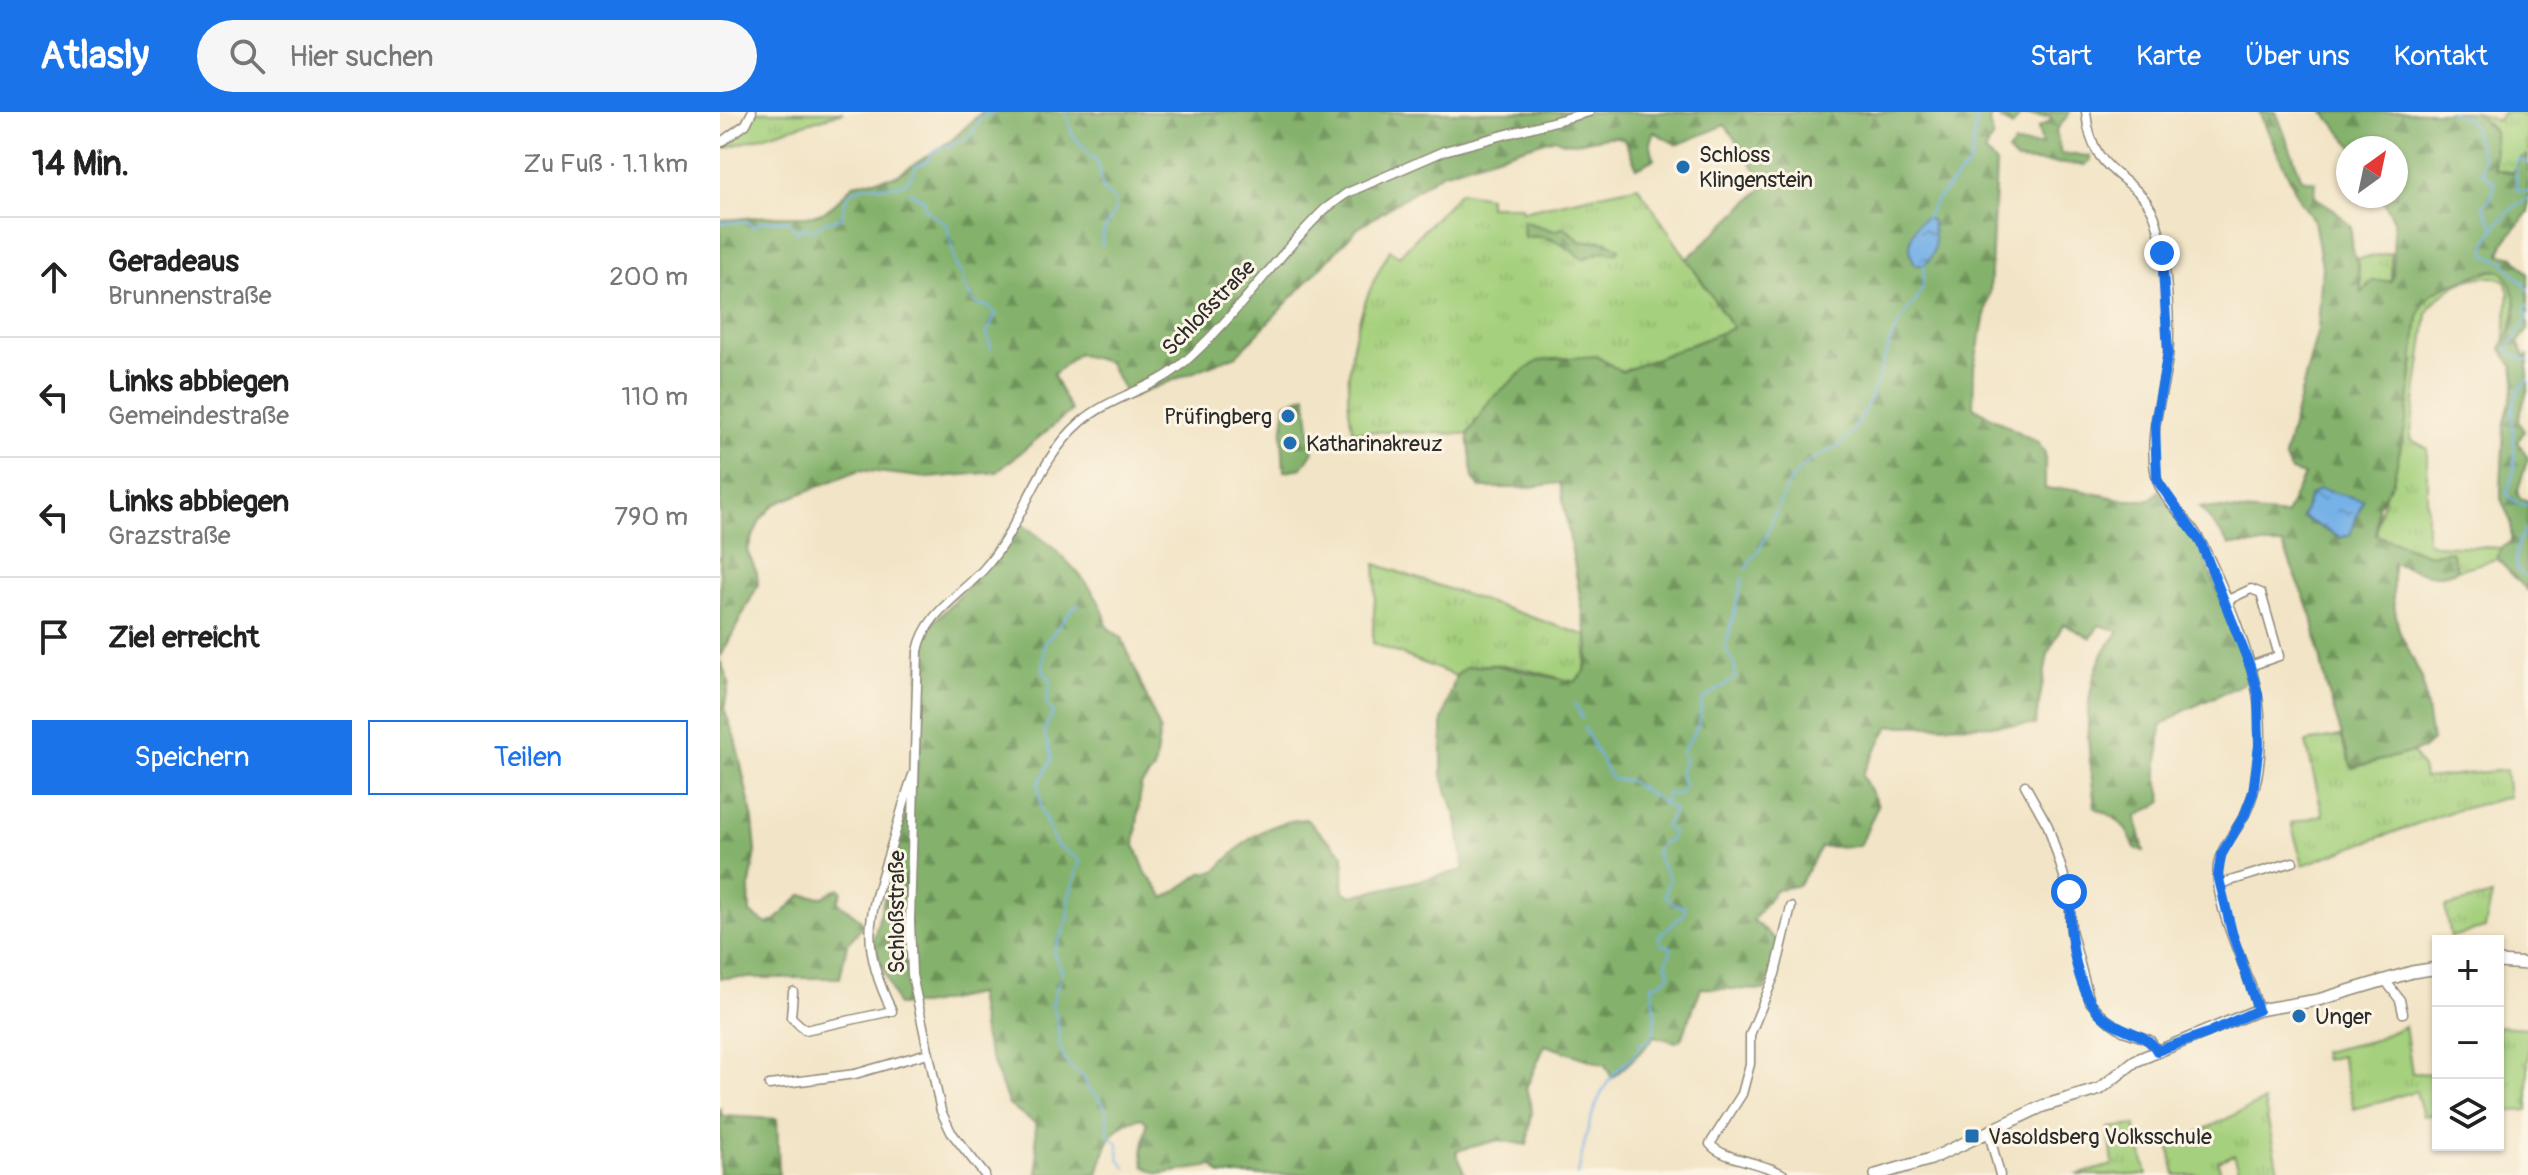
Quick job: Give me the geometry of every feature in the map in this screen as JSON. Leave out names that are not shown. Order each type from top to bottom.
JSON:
[{"type":"street","points":[[720,143],[746,124],[752,112]]},
{"type":"street","name":"Schloßstraße","points":[[985,1175],[946,1124],[928,1053],[911,961],[918,651],[924,632],[937,612],[990,562],[1041,471],[1070,432],[1112,400],[1179,368],[1216,332],[1314,219],[1337,199],[1444,151],[1589,112]]},
{"type":"street","points":[[2086,112],[2089,138],[2096,155],[2146,199],[2156,219],[2161,240],[2168,352],[2155,425],[2155,471],[2159,487],[2197,535],[2250,666],[2259,707],[2257,771],[2249,805],[2221,855],[2220,884],[2258,1010]]},
{"type":"street","points":[[2226,601],[2251,589],[2261,593],[2279,656],[2250,666]]},
{"type":"street","name":"Schloßstraße","points":[[793,992],[791,1017],[805,1030],[892,1011],[873,967],[869,929],[876,889],[915,770]]},
{"type":"street","points":[[2025,785],[2048,826],[2069,892],[2071,930],[2090,1002],[2123,1031],[2150,1040],[2157,1051]]},
{"type":"street","points":[[2220,884],[2293,862]]},
{"type":"street","points":[[1784,1175],[1763,1164],[1717,1151],[1710,1144],[1742,1094],[1750,1064],[1750,1035],[1775,974],[1791,907]]},
{"type":"street","points":[[2504,962],[2528,964]]},
{"type":"street","points":[[1876,1175],[1931,1159],[2043,1106],[2100,1089],[2135,1061],[2258,1010],[2318,1000],[2432,969]]},
{"type":"street","points":[[2385,980],[2400,1000],[2403,1013]]},
{"type":"street","points":[[769,1085],[855,1074],[928,1053]]},
{"type":"street","points":[[1989,1133],[2000,1175]]},
{"type":"green space","points":[[753,112],[843,112],[726,148],[720,145]]},
{"type":"green space","points":[[982,112],[2070,112],[2056,131],[2061,154],[2090,156],[2091,160],[2085,165],[2017,161],[2008,152],[2015,144],[2042,145],[2038,128],[2050,121],[2050,117],[2021,115],[2012,127],[1994,115],[1989,121],[1993,136],[1985,152],[1996,164],[1990,292],[1974,367],[1973,407],[2037,442],[2045,453],[2045,489],[2074,489],[2126,500],[2150,500],[2159,491],[2199,544],[2252,678],[2181,713],[2161,727],[2157,775],[2163,801],[2136,817],[2144,851],[2135,849],[2124,828],[2115,819],[2095,808],[2088,709],[2096,670],[2119,631],[2099,625],[2091,638],[2063,624],[2048,654],[2035,725],[1889,726],[1862,775],[1878,805],[1860,846],[1821,847],[1799,885],[1775,890],[1753,920],[1781,944],[1765,990],[1701,988],[1682,1038],[1676,1042],[1654,1036],[1612,1078],[1605,1065],[1545,1045],[1526,1088],[1532,1111],[1527,1145],[1499,1140],[1456,1151],[1465,1175],[1221,1175],[1213,1166],[1159,1174],[1144,1166],[1142,1152],[1147,1123],[1142,1118],[1115,1131],[1106,1146],[1098,1175],[1038,1175],[1035,1123],[1009,1105],[984,1039],[977,994],[922,1005],[897,1005],[873,942],[917,770],[920,651],[930,625],[959,597],[1016,521],[1058,553],[1085,582],[1104,613],[1107,627],[1122,638],[1160,730],[1154,770],[1141,785],[1135,845],[1146,873],[1165,898],[1202,873],[1216,871],[1255,835],[1278,824],[1306,819],[1344,855],[1343,891],[1352,896],[1464,870],[1457,819],[1442,775],[1442,721],[1456,676],[1466,667],[1495,665],[1575,682],[1585,671],[1589,647],[1560,483],[1523,488],[1480,488],[1473,478],[1468,434],[1490,400],[1540,360],[1596,356],[1622,372],[1733,328],[1687,259],[1766,185],[1725,125],[1677,145],[1654,132],[1650,142],[1654,159],[1637,168],[1624,139],[1607,137],[1571,143],[1555,138],[1442,173],[1357,229],[1237,355],[1128,398],[1108,362],[1077,354],[1053,375],[1071,411],[997,472],[928,478],[859,470],[775,504],[760,520],[747,551],[757,573],[758,585],[720,658],[720,220],[820,214],[835,204],[853,184],[896,176],[953,139]]},
{"type":"green space","points":[[2259,112],[2276,112],[2302,179],[2316,182],[2315,197],[2335,210],[2351,227],[2352,250],[2357,259],[2362,293],[2372,281],[2391,281],[2393,275],[2394,220],[2388,208],[2408,208],[2408,136],[2344,136],[2324,112],[2475,112],[2494,131],[2495,169],[2512,173],[2519,159],[2528,155],[2528,212],[2503,244],[2500,254],[2514,257],[2528,274],[2528,330],[2518,343],[2526,358],[2528,354],[2528,388],[2518,421],[2524,431],[2518,442],[2528,458],[2517,493],[2528,501],[2525,558],[2528,591],[2497,559],[2501,548],[2511,542],[2511,522],[2501,499],[2501,487],[2504,426],[2515,381],[2513,366],[2501,349],[2513,327],[2516,311],[2510,284],[2506,276],[2496,270],[2440,289],[2421,308],[2406,424],[2393,481],[2378,506],[2376,535],[2429,555],[2451,551],[2457,570],[2433,575],[2393,563],[2393,600],[2399,631],[2422,678],[2432,741],[2423,749],[2352,768],[2326,685],[2312,616],[2283,545],[2230,545],[2200,507],[2286,515],[2304,475],[2291,471],[2284,457],[2318,329],[2322,266],[2314,221],[2299,199]],"holes":[[[2310,496],[2362,500],[2350,535],[2340,538],[2302,517]]]},
{"type":"green space","points":[[2475,112],[2497,121],[2504,112],[2518,112],[2528,118],[2528,155],[2519,159],[2512,173],[2495,169],[2494,131]]},
{"type":"green space","points":[[1638,186],[1733,328],[1622,372],[1596,356],[1490,400],[1468,434],[1353,431],[1348,385],[1350,361],[1361,314],[1390,250],[1399,256],[1460,192],[1489,197],[1489,206],[1521,206],[1522,211]],"holes":[[[1523,222],[1555,231],[1564,227],[1581,242],[1601,240],[1603,251],[1583,259],[1548,239],[1524,238]]]},
{"type":"green space","points":[[1523,221],[1555,231],[1564,227],[1581,242],[1607,241],[1619,249],[1617,253],[1603,251],[1583,259],[1548,238],[1524,238]]},
{"type":"green space","points":[[2391,253],[2391,281],[2368,285],[2362,293],[2357,259]]},
{"type":"green space","points":[[2503,271],[2514,287],[2516,306],[2504,343],[2509,293],[2505,281],[2495,277],[2460,283],[2440,297],[2427,314],[2410,439],[2427,448],[2427,541],[2436,545],[2501,548],[2497,559],[2457,570],[2451,551],[2429,555],[2376,535],[2405,426],[2418,317],[2424,302],[2435,289],[2454,280]]},
{"type":"green space","points":[[1306,395],[1313,451],[1302,468],[1284,471],[1282,436],[1286,403]]},
{"type":"green space","points":[[1375,564],[1587,636],[1585,671],[1575,682],[1497,665],[1482,665],[1456,676],[1373,643]]},
{"type":"green space","points":[[720,660],[729,683],[724,709],[735,738],[753,820],[756,852],[749,889],[750,913],[767,924],[775,921],[801,895],[823,897],[839,888],[842,892],[838,902],[862,921],[862,927],[847,944],[840,978],[720,978]]},
{"type":"green space","points":[[2341,736],[2352,768],[2413,752],[2422,767],[2424,778],[2506,770],[2509,797],[2450,812],[2303,865],[2291,823],[2323,815],[2306,742]]},
{"type":"green space","points":[[2492,895],[2485,928],[2459,935],[2451,935],[2445,907]]},
{"type":"green space","points":[[2405,1026],[2412,1073],[2432,1074],[2432,1115],[2423,1116],[2416,1091],[2354,1109],[2341,1056],[2324,1060],[2322,1052],[2371,1041]]},
{"type":"green space","points":[[2504,1026],[2528,1028],[2528,1110],[2504,1112]]},
{"type":"green space","points":[[2264,1101],[2279,1175],[2241,1175],[2234,1155],[2218,1161],[2221,1175],[2175,1175],[2169,1146]]},
{"type":"green space","points":[[720,1107],[722,1116],[777,1119],[779,1175],[720,1175]]},
{"type":"green space","points":[[2135,1125],[2147,1175],[2076,1175],[2113,1165],[2109,1128]]},
{"type":"water","points":[[1926,217],[1932,221],[1933,251],[1924,265],[1916,265],[1911,253],[1911,239],[1916,227]]},
{"type":"water","points":[[2319,489],[2363,500],[2350,535],[2340,538],[2302,517],[2310,496]]},
{"type":"waterway","points":[[720,223],[744,221],[755,226],[762,221],[789,221],[797,233],[804,227],[811,231],[825,222],[842,218],[851,192],[859,187],[899,185],[907,181],[918,164],[927,162],[933,151],[970,137],[980,118],[994,112]]},
{"type":"waterway","points":[[1066,112],[1072,134],[1098,163],[1103,191],[1114,199],[1116,208],[1102,235],[1102,245]]},
{"type":"waterway","points":[[1926,218],[1936,201],[1970,163],[1978,112]]},
{"type":"waterway","points":[[2451,112],[2471,122],[2484,161],[2481,172],[2495,182],[2492,196],[2483,207],[2494,228]]},
{"type":"waterway","points":[[2528,163],[2519,159],[2515,165],[2517,190],[2528,192]]},
{"type":"waterway","points":[[909,192],[924,200],[926,211],[947,224],[956,267],[963,275],[963,285],[974,303],[989,307],[996,314],[987,333],[991,349]]},
{"type":"waterway","points":[[2528,199],[2499,222],[2488,239],[2485,255],[2503,261],[2528,289]]},
{"type":"waterway","points":[[1746,570],[1762,544],[1792,478],[1810,461],[1846,440],[1859,421],[1896,329],[1919,296],[1924,265]]},
{"type":"waterway","points":[[2528,305],[2525,310],[2528,316]]},
{"type":"waterway","points":[[2528,318],[2507,350],[2523,360],[2528,359]]},
{"type":"waterway","points":[[2528,380],[2518,392],[2514,405],[2514,466],[2506,493],[2517,503],[2528,505]]},
{"type":"waterway","points":[[2528,528],[2518,542],[2516,560],[2518,571],[2528,577]]},
{"type":"waterway","points":[[1578,1175],[1594,1109],[1606,1085],[1654,1032],[1652,985],[1662,982],[1670,974],[1666,964],[1672,947],[1660,944],[1659,936],[1684,914],[1685,907],[1674,904],[1665,896],[1669,878],[1656,854],[1660,844],[1670,840],[1673,832],[1665,827],[1674,810],[1664,804],[1667,794],[1680,794],[1684,784],[1680,770],[1685,760],[1682,752],[1699,724],[1702,700],[1735,678],[1735,664],[1725,649],[1743,578]]},
{"type":"waterway","points":[[1079,604],[1044,643],[1043,671],[1051,680],[1046,703],[1053,713],[1044,731],[1052,759],[1038,784],[1042,813],[1057,846],[1080,860],[1068,901],[1069,918],[1053,953],[1062,971],[1052,1005],[1062,1053],[1073,1069],[1084,1077],[1088,1090],[1103,1103],[1108,1134],[1118,1143],[1119,1159],[1126,1168]]},
{"type":"waterway","points":[[1575,704],[1582,718]]},
{"type":"waterway","points":[[1584,728],[1614,780],[1628,780],[1663,803]]},
{"type":"place","name":"Schloss Klingenstein","points":[[1683,167]]},
{"type":"place","name":"Prüfingberg","points":[[1288,416]]},
{"type":"place","name":"Katharinakreuz","points":[[1290,443]]},
{"type":"place","name":"Unger","points":[[2299,1016]]},
{"type":"place","name":"Vasoldsberg Volksschule","points":[[1972,1136]]},
{"type":"route","points":[[2069,892],[2071,930],[2084,986],[2090,1002],[2100,1015],[2117,1027],[2150,1040],[2157,1051],[2208,1033],[2258,1010],[2232,933],[2218,875],[2221,855],[2245,814],[2253,793],[2260,728],[2258,694],[2226,601],[2201,543],[2159,487],[2155,471],[2156,413],[2168,352],[2162,253]]}]
